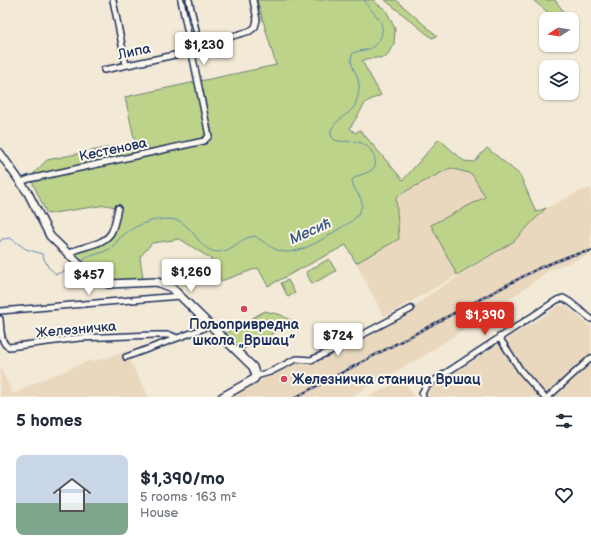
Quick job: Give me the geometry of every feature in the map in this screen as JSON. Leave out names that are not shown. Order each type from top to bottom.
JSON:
[{"type":"street","points":[[113,0],[126,65]]},
{"type":"street","points":[[181,0],[192,51]]},
{"type":"street","points":[[189,0],[196,30]]},
{"type":"street","name":"Липа","points":[[104,70],[218,45],[226,38],[250,31],[256,25],[257,20],[253,0]]},
{"type":"street","name":"Кестенова","points":[[21,182],[204,141],[209,136],[192,51]]},
{"type":"street","points":[[0,153],[21,182],[35,205],[47,231],[83,269],[101,281],[109,284],[157,282],[172,288],[208,325],[253,367],[256,376]]},
{"type":"street","points":[[68,254],[77,248],[89,246],[106,238],[111,233],[118,208]]},
{"type":"street","points":[[0,311],[180,296]]},
{"type":"street","points":[[423,397],[422,393],[426,386],[557,300],[563,298],[591,319]]},
{"type":"street","points":[[222,397],[248,383],[256,376],[266,374],[294,360],[311,360],[411,309]]},
{"type":"street","name":"Железничка","points":[[0,320],[3,343],[9,347],[94,338],[170,335],[177,338]]},
{"type":"street","points":[[126,357],[202,329],[208,325]]},
{"type":"street","points":[[499,337],[521,372],[544,397]]},
{"type":"street","points":[[548,397],[591,358]]},
{"type":"shaded area","points":[[450,168],[472,174],[485,197],[432,225],[457,275],[384,317],[356,263],[399,239],[396,197]]},
{"type":"shaded area","points":[[591,188],[591,254],[548,271],[530,285],[425,355],[350,397],[227,397],[260,378],[296,361],[321,358],[368,333],[415,306],[426,297],[513,242],[546,208],[581,191]]},
{"type":"shaded area","points":[[559,305],[566,306],[591,327],[591,397],[426,397],[425,395],[427,389]]},
{"type":"shaded area","points":[[125,352],[149,397],[0,397],[0,367],[13,394],[37,382],[91,360],[92,362]]},
{"type":"shaded area","points":[[404,379],[414,397],[368,397]]},
{"type":"green space","points":[[257,0],[375,0],[376,3],[386,10],[395,29],[394,44],[386,57],[366,59],[362,61],[381,95],[366,102],[350,128],[355,133],[360,130],[403,180],[439,139],[464,161],[474,162],[487,148],[520,175],[536,212],[546,208],[513,242],[457,275],[431,225],[485,197],[472,174],[450,168],[396,197],[399,239],[356,263],[346,245],[268,286],[258,268],[221,281],[211,259],[180,239],[152,243],[140,257],[143,279],[115,282],[90,270],[74,255],[77,251],[103,242],[112,236],[120,208],[106,205],[47,214],[30,177],[47,160],[135,142],[125,97],[276,65]]},
{"type":"green space","points":[[385,0],[396,0],[437,36],[432,38]]},
{"type":"green space","points":[[533,0],[555,0],[564,12],[548,12]]},
{"type":"green space","points":[[329,259],[336,271],[312,284],[306,272]]},
{"type":"green space","points":[[288,280],[295,293],[288,297],[281,283]]},
{"type":"green space","points":[[265,311],[281,315],[294,322],[240,351],[226,333]]},
{"type":"waterway","name":"Месић","points":[[83,263],[85,258],[102,253],[111,248],[128,232],[142,224],[158,220],[173,219],[181,222],[186,225],[203,245],[213,251],[224,251],[245,239],[255,236],[274,249],[288,252],[315,244],[355,218],[361,209],[362,203],[352,180],[357,176],[373,169],[375,166],[375,158],[368,147],[363,144],[335,140],[332,137],[331,132],[335,124],[353,109],[355,105],[359,84],[351,61],[353,53],[373,47],[382,34],[381,23],[365,3],[365,0]]},
{"type":"waterway","name":"Месић","points":[[0,242],[2,239],[10,238],[26,249],[42,254],[48,267],[56,274],[77,267]]},
{"type":"railway","points":[[296,397],[539,268],[572,255],[591,251]]},
{"type":"place","name":"Пољопривредна школа „Вршац”","points":[[244,309]]},
{"type":"place","name":"Железничка станица Вршац","points":[[284,379]]}]
